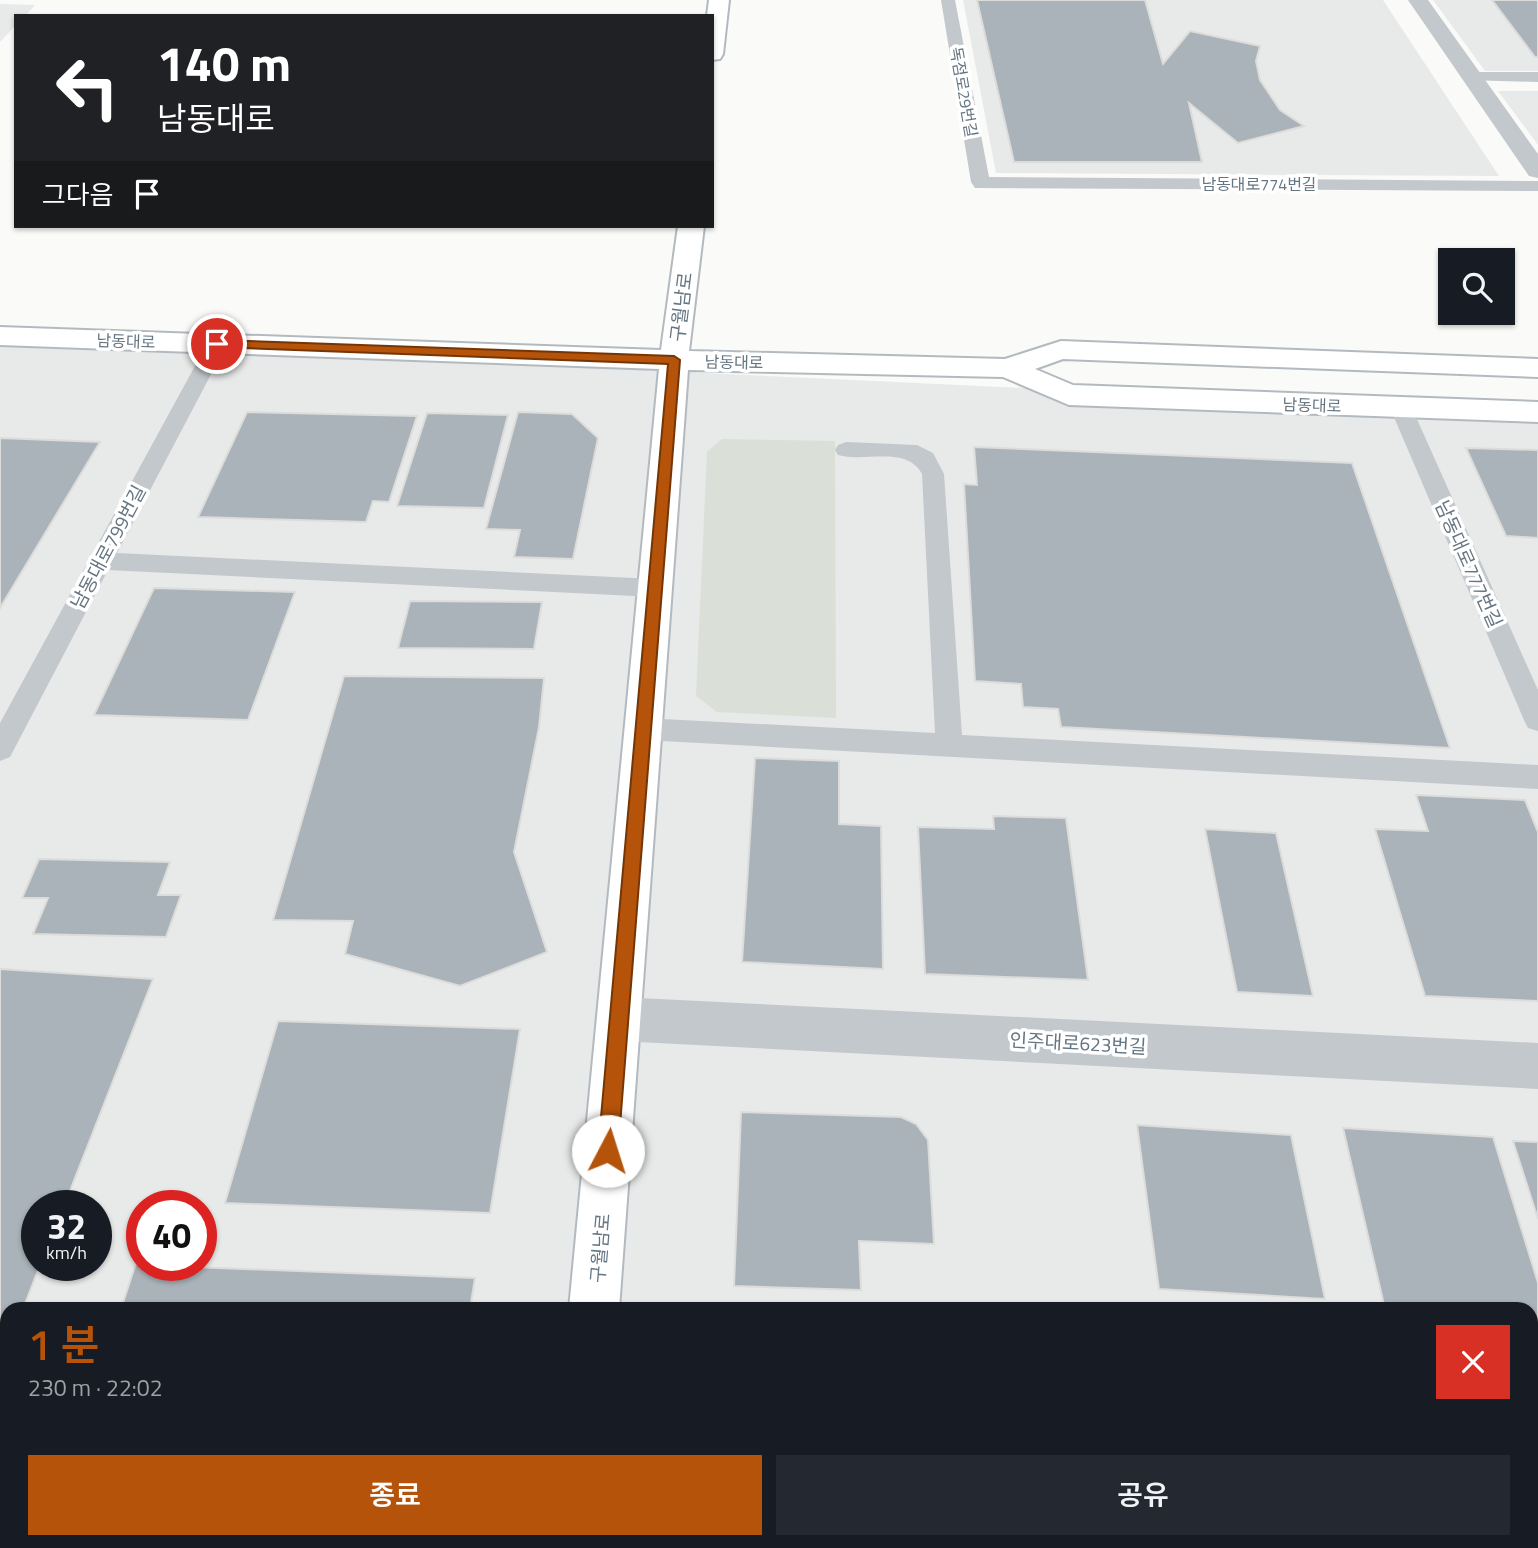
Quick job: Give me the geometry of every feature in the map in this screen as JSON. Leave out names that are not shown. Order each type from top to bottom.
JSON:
[{"type":"main road","points":[[714,39],[719,0]]},
{"type":"main road","name":"구월남로","points":[[595,1302],[674,360],[691,228]]},
{"type":"main road","name":"남동대로","points":[[0,336],[674,360],[1007,368],[1061,350],[1538,368]]},
{"type":"main road","name":"남동대로","points":[[1007,368],[1069,395],[1538,412]]},
{"type":"street","points":[[1418,0],[1538,171]]},
{"type":"street","name":"인주대로623번길","points":[[619,1019],[1538,1066]]},
{"type":"lane","name":"독점로29번길","points":[[948,0],[980,183]]},
{"type":"lane","points":[[1472,76],[1538,77]]},
{"type":"lane","name":"남동대로774번길","points":[[980,183],[1538,186]]},
{"type":"lane","name":"남동대로799번길","points":[[0,749],[217,344]]},
{"type":"lane","name":"남동대로777번길","points":[[1401,408],[1538,720]]},
{"type":"lane","points":[[846,450],[909,450],[925,459],[933,474],[949,745]]},
{"type":"lane","points":[[101,561],[655,588]]},
{"type":"lane","points":[[643,729],[1538,777]]},
{"type":"shaded area","points":[[963,0],[1383,0],[1499,176],[996,173]]},
{"type":"shaded area","points":[[1433,0],[1538,0],[1538,71],[1485,71]]},
{"type":"shaded area","points":[[0,4],[35,5],[27,14],[14,14],[14,27],[0,42]]},
{"type":"shaded area","points":[[1498,91],[1538,91],[1538,145]]},
{"type":"shaded area","points":[[0,340],[1538,412],[1538,1302],[0,1302]]},
{"type":"shaded area","points":[[722,439],[835,441],[836,718],[717,712],[696,696],[707,452]]},
{"type":"building","points":[[977,0],[1145,0],[1163,64],[1190,31],[1260,46],[1256,61],[1260,80],[1280,110],[1304,126],[1238,143],[1189,103],[1202,162],[1014,162]]},
{"type":"building","points":[[1492,0],[1538,0],[1538,57],[1535,57]]},
{"type":"building","points":[[247,412],[417,416],[389,502],[373,501],[366,522],[198,517]]},
{"type":"building","points":[[518,412],[572,414],[598,438],[573,559],[514,557],[520,530],[486,529]]},
{"type":"building","points":[[427,413],[508,415],[484,508],[397,506]]},
{"type":"building","points":[[0,438],[100,442],[0,608]]},
{"type":"building","points":[[974,447],[1352,463],[1450,748],[1061,727],[1058,709],[1023,707],[1021,684],[975,681],[964,484],[977,485]]},
{"type":"building","points":[[1466,448],[1538,450],[1538,538],[1506,536]]},
{"type":"building","points":[[154,588],[295,592],[248,720],[94,715]]},
{"type":"building","points":[[410,601],[542,602],[534,649],[398,648]]},
{"type":"building","points":[[344,676],[544,678],[539,727],[514,852],[547,952],[460,986],[345,954],[353,921],[273,920]]},
{"type":"building","points":[[755,758],[839,761],[839,824],[881,826],[883,969],[742,962]]},
{"type":"building","points":[[1416,795],[1525,800],[1538,832],[1538,1001],[1425,996],[1375,829],[1428,831]]},
{"type":"building","points":[[993,816],[1066,818],[1088,980],[925,974],[918,827],[994,829]]},
{"type":"building","points":[[1205,829],[1276,833],[1313,996],[1237,992]]},
{"type":"building","points":[[39,859],[170,862],[158,895],[181,895],[166,937],[33,934],[48,898],[22,898]]},
{"type":"building","points":[[0,969],[153,979],[70,1190],[21,1190],[21,1281],[34,1281],[26,1302],[0,1302]]},
{"type":"building","points":[[278,1021],[520,1029],[490,1213],[225,1203]]},
{"type":"building","points":[[741,1112],[901,1117],[916,1124],[928,1140],[934,1244],[859,1241],[861,1290],[734,1286]]},
{"type":"building","points":[[1137,1125],[1291,1135],[1325,1299],[1159,1289]]},
{"type":"building","points":[[1343,1128],[1493,1137],[1538,1283],[1538,1302],[1383,1302]]},
{"type":"building","points":[[1513,1141],[1538,1142],[1538,1219]]},
{"type":"building","points":[[217,1268],[475,1278],[471,1302],[123,1302],[130,1281],[217,1281]]},
{"type":"route","points":[[217,344],[674,360],[608,1151]]}]
